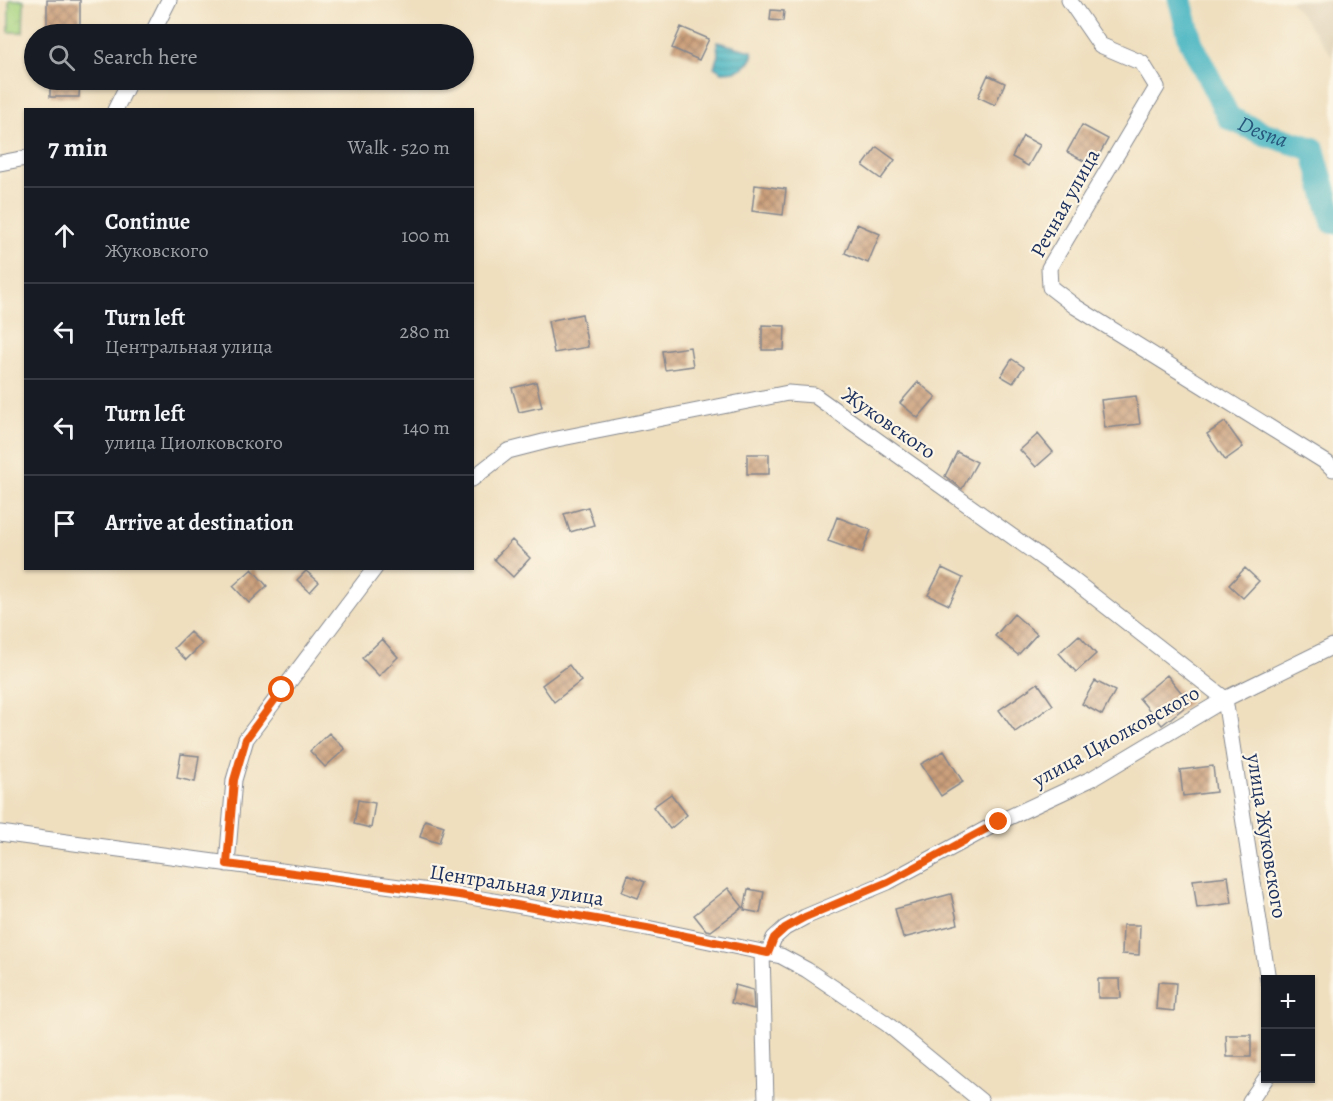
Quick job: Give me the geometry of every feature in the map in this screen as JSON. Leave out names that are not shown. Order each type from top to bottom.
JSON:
[{"type":"street","points":[[157,24],[169,0]]},
{"type":"street","name":"Речная улица","points":[[1069,0],[1100,45],[1142,63],[1157,87],[1049,268],[1050,287],[1076,307],[1327,463],[1333,469]]},
{"type":"street","points":[[116,108],[125,90]]},
{"type":"street","points":[[0,163],[24,158]]},
{"type":"street","name":"Жуковского","points":[[474,477],[508,451],[547,441],[788,393],[814,396],[1069,577],[1225,699]]},
{"type":"street","points":[[227,864],[234,780],[246,739],[373,570]]},
{"type":"street","name":"улица Циолковского","points":[[765,952],[774,938],[785,928],[805,917],[888,882],[999,822],[1093,778],[1225,699],[1333,646]]},
{"type":"street","name":"улица Жуковского","points":[[1225,699],[1267,975]]},
{"type":"street","name":"Центральная улица","points":[[0,832],[459,895],[647,928],[781,956],[807,970],[887,1024],[981,1101]]},
{"type":"street","points":[[765,952],[766,1101]]},
{"type":"street","points":[[1250,1101],[1263,1083]]},
{"type":"shaded area","points":[[1290,0],[1333,0],[1333,57]]},
{"type":"green space","points":[[9,0],[24,0],[23,32],[9,32]]},
{"type":"water","points":[[717,42],[752,51],[753,57],[747,65],[740,69],[722,72],[714,67],[718,55]]},
{"type":"building","points":[[47,0],[80,0],[80,24],[47,24]]},
{"type":"building","points":[[771,10],[784,11],[783,21],[770,20]]},
{"type":"building","points":[[681,27],[709,39],[699,60],[672,48]]},
{"type":"building","points":[[988,75],[1005,83],[995,105],[978,97]]},
{"type":"building","points":[[50,90],[79,90],[79,97],[50,97]]},
{"type":"building","points":[[1082,125],[1108,139],[1093,166],[1067,152]]},
{"type":"building","points":[[1023,136],[1040,145],[1028,166],[1012,157]]},
{"type":"building","points":[[877,147],[895,160],[881,179],[863,166]]},
{"type":"building","points":[[755,185],[786,189],[783,215],[752,211]]},
{"type":"building","points":[[857,224],[880,234],[868,263],[845,253]]},
{"type":"building","points":[[582,314],[588,347],[554,353],[548,321]]},
{"type":"building","points":[[762,325],[785,326],[784,350],[762,350]]},
{"type":"building","points":[[690,347],[693,366],[665,370],[662,351]]},
{"type":"building","points":[[1012,359],[1024,367],[1013,383],[1001,376]]},
{"type":"building","points":[[536,382],[542,407],[519,412],[512,388]]},
{"type":"building","points":[[918,382],[936,397],[918,418],[900,403]]},
{"type":"building","points":[[1136,396],[1140,424],[1105,428],[1101,400]]},
{"type":"building","points":[[1225,422],[1243,447],[1225,460],[1207,434]]},
{"type":"building","points":[[1038,434],[1053,452],[1036,467],[1020,450]]},
{"type":"building","points":[[957,452],[977,462],[962,489],[945,476]]},
{"type":"building","points":[[747,454],[769,454],[769,474],[747,474]]},
{"type":"building","points":[[588,507],[594,525],[570,532],[564,514]]},
{"type":"building","points":[[837,517],[871,530],[862,553],[828,541]]},
{"type":"building","points":[[512,540],[530,558],[513,577],[494,559]]},
{"type":"building","points":[[942,568],[963,578],[949,605],[928,595]]},
{"type":"building","points":[[1245,568],[1259,581],[1243,598],[1229,585]]},
{"type":"building","points":[[253,570],[267,586],[249,603],[233,586]]},
{"type":"building","points":[[306,571],[319,582],[310,592],[297,580]]},
{"type":"building","points":[[1014,614],[1037,634],[1018,655],[995,636]]},
{"type":"building","points":[[190,632],[202,644],[186,660],[174,648]]},
{"type":"building","points":[[1079,635],[1096,654],[1076,672],[1059,653]]},
{"type":"building","points":[[382,639],[398,657],[379,676],[362,658]]},
{"type":"building","points":[[569,665],[581,681],[554,702],[542,685]]},
{"type":"building","points":[[1167,675],[1190,703],[1162,725],[1139,698]]},
{"type":"building","points":[[1095,681],[1115,691],[1102,715],[1082,704]]},
{"type":"building","points":[[1038,683],[1053,705],[1015,732],[999,710]]},
{"type":"building","points":[[329,733],[345,749],[325,767],[310,751]]},
{"type":"building","points":[[944,751],[963,782],[941,796],[921,764]]},
{"type":"building","points":[[181,754],[199,756],[195,782],[177,778]]},
{"type":"building","points":[[1213,766],[1216,792],[1183,796],[1180,770]]},
{"type":"building","points":[[671,794],[687,815],[670,829],[653,807]]},
{"type":"building","points":[[358,800],[375,803],[371,828],[354,824]]},
{"type":"building","points":[[425,820],[444,826],[439,843],[420,837]]},
{"type":"building","points":[[628,875],[645,882],[638,898],[622,892]]},
{"type":"building","points":[[1228,876],[1232,903],[1197,908],[1193,880]]},
{"type":"building","points":[[728,888],[743,907],[711,931],[706,930],[694,915]]},
{"type":"building","points":[[748,889],[764,892],[760,913],[744,910]]},
{"type":"building","points":[[951,894],[958,924],[903,938],[895,909]]},
{"type":"building","points":[[1123,925],[1140,925],[1139,955],[1122,954]]},
{"type":"building","points":[[1098,979],[1120,979],[1121,998],[1098,998]]},
{"type":"building","points":[[1158,982],[1176,983],[1174,1011],[1156,1009]]},
{"type":"building","points":[[735,985],[753,990],[754,1009],[731,1003]]},
{"type":"building","points":[[1226,1035],[1251,1035],[1251,1057],[1227,1057]]},
{"type":"waterway","name":"Desna","points":[[1180,0],[1191,42],[1229,118],[1265,134],[1313,149],[1333,222]]},
{"type":"route","points":[[282,690],[246,739],[234,780],[227,864],[459,895],[647,928],[768,953],[774,938],[785,928],[805,917],[888,882],[999,822]]}]
